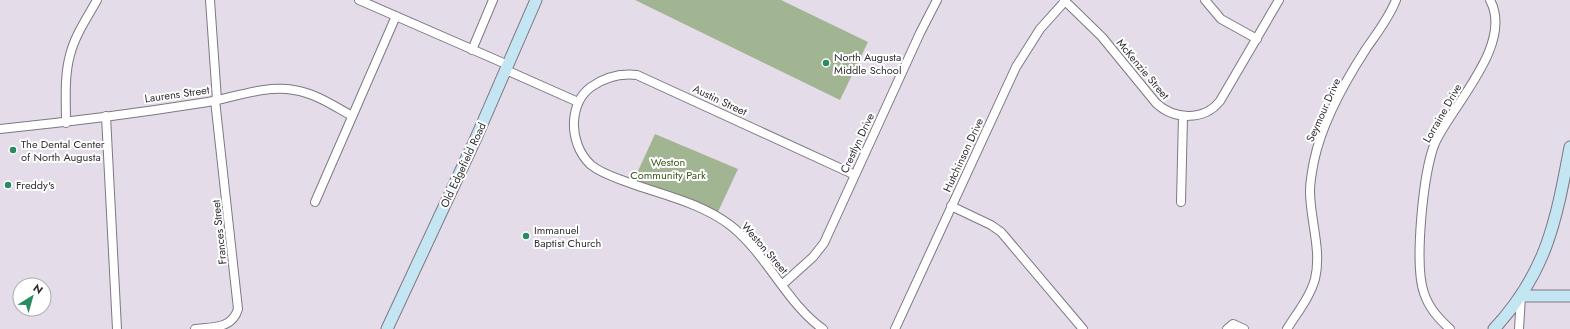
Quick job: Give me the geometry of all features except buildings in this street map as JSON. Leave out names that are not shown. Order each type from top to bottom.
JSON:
[{"type":"street","points":[[66,123],[67,71],[70,54],[77,36],[97,0]]},
{"type":"street","name":"Frances Street","points":[[195,329],[226,325],[234,318],[238,309],[216,100],[210,0]]},
{"type":"street","points":[[359,0],[376,3],[396,16],[472,50],[578,102]]},
{"type":"street","points":[[472,50],[493,0]]},
{"type":"street","name":"Old Edgefield Road","points":[[387,329],[507,68],[536,0]]},
{"type":"street","name":"Crestlyn Drive","points":[[782,284],[809,262],[822,247],[920,33],[937,0]]},
{"type":"street","name":"McKenzie Street","points":[[1065,0],[1102,36],[1156,103],[1166,111],[1183,116],[1202,113],[1217,105],[1280,0]]},
{"type":"street","name":"Hutchinson Drive","points":[[895,329],[1023,54],[1040,29],[1065,0]]},
{"type":"street","points":[[1205,0],[1221,19],[1257,39]]},
{"type":"street","name":"Seymour Drive","points":[[1287,329],[1309,294],[1316,270],[1317,251],[1310,192],[1317,147],[1327,121],[1342,90],[1365,50],[1389,15],[1396,0]]},
{"type":"street","name":"Lorraine Drive","points":[[1450,329],[1432,310],[1424,293],[1420,276],[1425,175],[1436,142],[1490,53],[1496,26],[1495,11],[1490,0]]},
{"type":"street","points":[[315,202],[396,16]]},
{"type":"street","name":"Austin Street","points":[[578,102],[586,91],[604,79],[621,75],[644,77],[855,175]]},
{"type":"street","name":"Laurens Street","points":[[0,129],[66,123],[216,100],[276,89],[294,90],[311,94],[352,116]]},
{"type":"street","name":"Weston Street","points":[[578,102],[574,118],[574,133],[579,147],[592,165],[609,176],[685,202],[720,218],[750,244],[810,318],[822,329]]},
{"type":"street","points":[[106,116],[117,329]]},
{"type":"street","points":[[1181,202],[1183,116]]},
{"type":"street","points":[[1494,329],[1521,296],[1541,261],[1551,236],[1570,147]]},
{"type":"street","points":[[951,206],[991,225],[1001,232],[1083,329]]},
{"type":"street","points":[[1521,296],[1570,296]]},
{"type":"street","points":[[1518,329],[1521,296]]},
{"type":"street","points":[[1227,329],[1233,324],[1244,329]]},
{"type":"green space","points":[[635,0],[781,0],[868,42],[840,100]]},
{"type":"green space","name":"Weston Community Park","points":[[655,134],[738,169],[717,214],[632,184]]},
{"type":"place","name":"North Augusta Middle School","points":[[826,63]]},
{"type":"place","name":"The Dental Center of North Augusta","points":[[13,150]]},
{"type":"place","name":"Freddy's","points":[[8,185]]},
{"type":"place","name":"Immanuel Baptist Church","points":[[526,236]]}]
